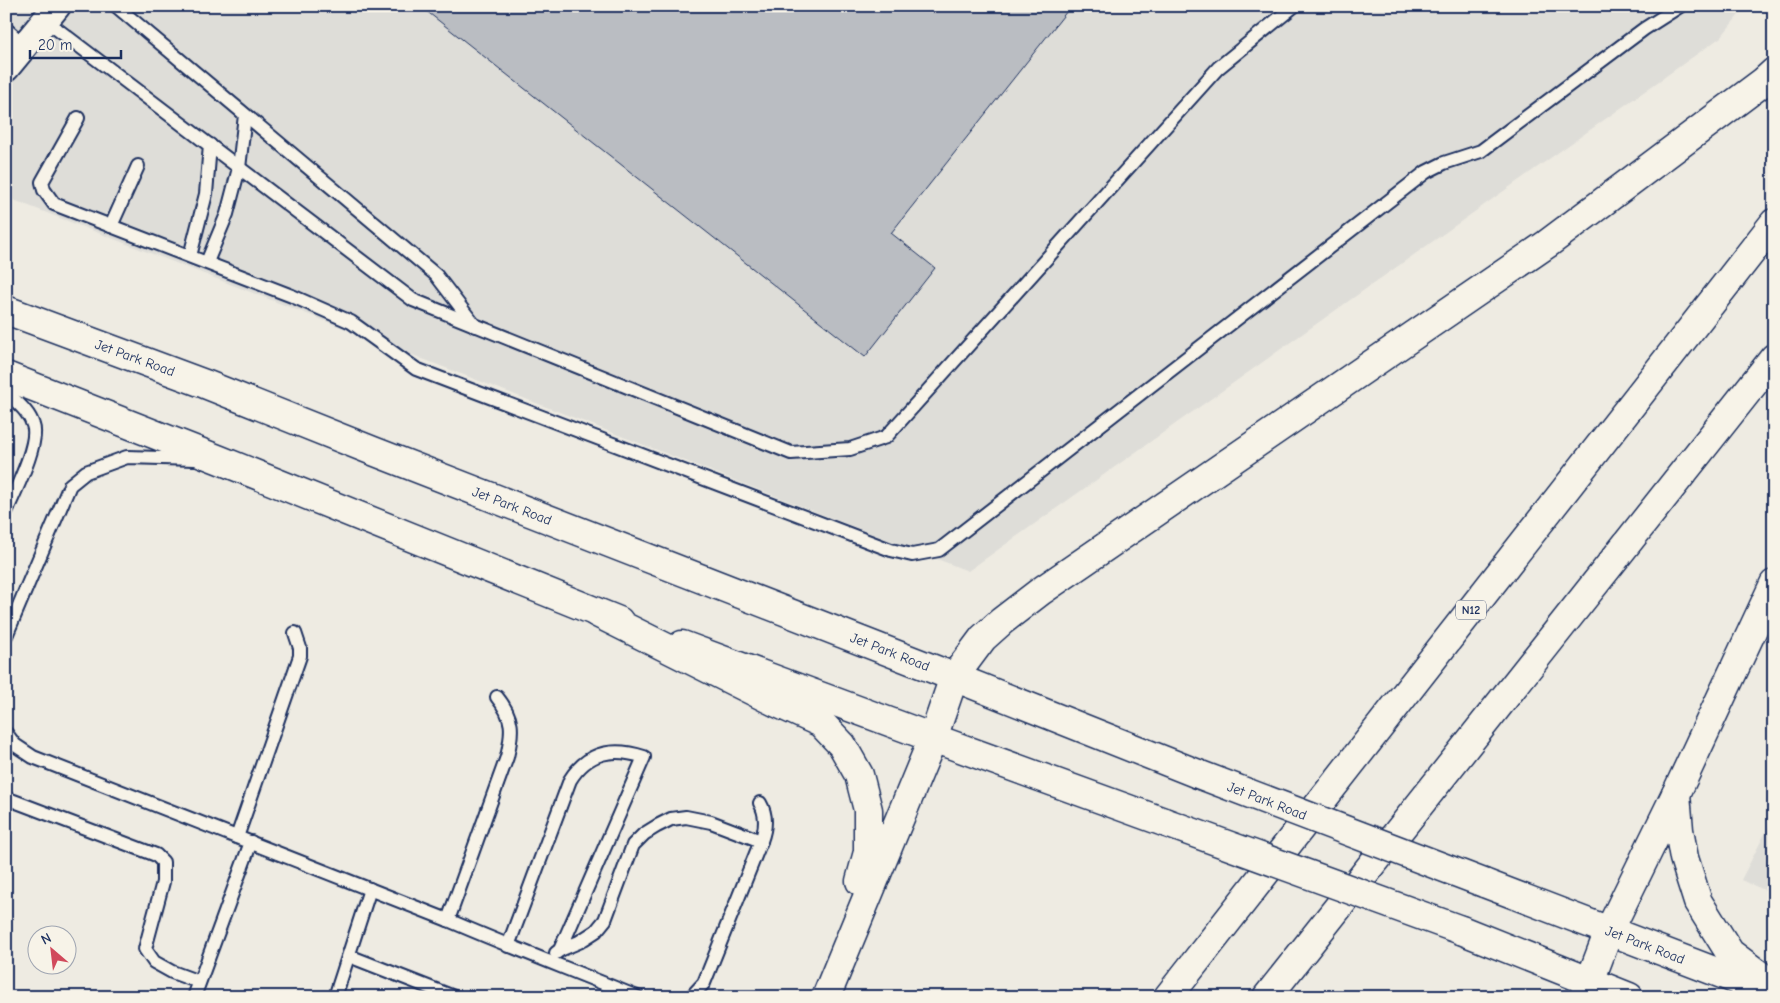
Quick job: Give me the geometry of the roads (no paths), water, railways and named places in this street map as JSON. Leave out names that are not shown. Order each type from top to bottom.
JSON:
[{"type":"main road","points":[[826,997],[933,738],[954,677],[983,638],[1040,591],[1547,244],[1774,72]]},
{"type":"main road","name":"N12","points":[[1168,997],[1774,223]]},
{"type":"main road","name":"Jet Park Road","points":[[6,310],[205,384],[1198,774],[1774,994]]},
{"type":"main road","points":[[1268,997],[1774,358]]},
{"type":"main road","points":[[6,376],[220,460],[598,613],[933,738],[1461,930],[1587,989],[1629,997]]},
{"type":"main road","points":[[1587,989],[1609,931],[1676,794],[1774,584]]},
{"type":"main road","points":[[598,613],[821,723],[842,745],[859,775],[868,810],[868,852],[839,962]]},
{"type":"main road","points":[[1676,794],[1684,858],[1698,902],[1730,953],[1774,986]]},
{"type":"street","points":[[6,68],[15,37],[51,13]]},
{"type":"lane","points":[[116,6],[436,275],[475,326]]},
{"type":"lane","points":[[51,13],[239,168],[413,300],[791,453],[850,450],[886,437],[1218,68],[1294,6]]},
{"type":"lane","points":[[78,118],[42,182],[44,190],[54,204],[207,262],[351,322],[416,369],[891,550],[912,555],[939,550],[1426,172],[1444,163],[1481,151],[1644,29],[1680,6]]},
{"type":"lane","points":[[207,262],[227,214],[239,168],[245,115]]},
{"type":"lane","points":[[190,256],[206,194],[210,145]]},
{"type":"lane","points":[[111,226],[138,166]]},
{"type":"lane","points":[[6,392],[24,409],[34,426],[33,446],[6,512]]},
{"type":"lane","points":[[6,636],[70,485],[86,472],[128,457],[220,460]]},
{"type":"lane","points":[[237,837],[300,656],[300,648],[295,633]]},
{"type":"lane","points":[[448,920],[507,757],[511,740],[512,722],[506,708],[496,697]]},
{"type":"lane","points":[[6,733],[15,745],[33,758],[370,889],[637,997]]},
{"type":"lane","points":[[508,946],[570,780],[577,768],[584,762],[614,751],[631,753],[644,758],[560,950]]},
{"type":"lane","points":[[6,798],[156,855],[163,862],[163,882],[145,949],[154,962],[172,972],[199,982]]},
{"type":"lane","points":[[691,997],[704,982],[761,841],[765,829],[763,809],[760,803]]},
{"type":"lane","points":[[549,960],[560,950],[579,942],[596,931],[605,920],[633,845],[644,834],[657,826],[671,819],[686,817],[710,822],[761,841]]},
{"type":"lane","points":[[194,997],[251,842]]},
{"type":"lane","points":[[335,997],[370,889]]},
{"type":"lane","points":[[349,956],[454,997]]}]
